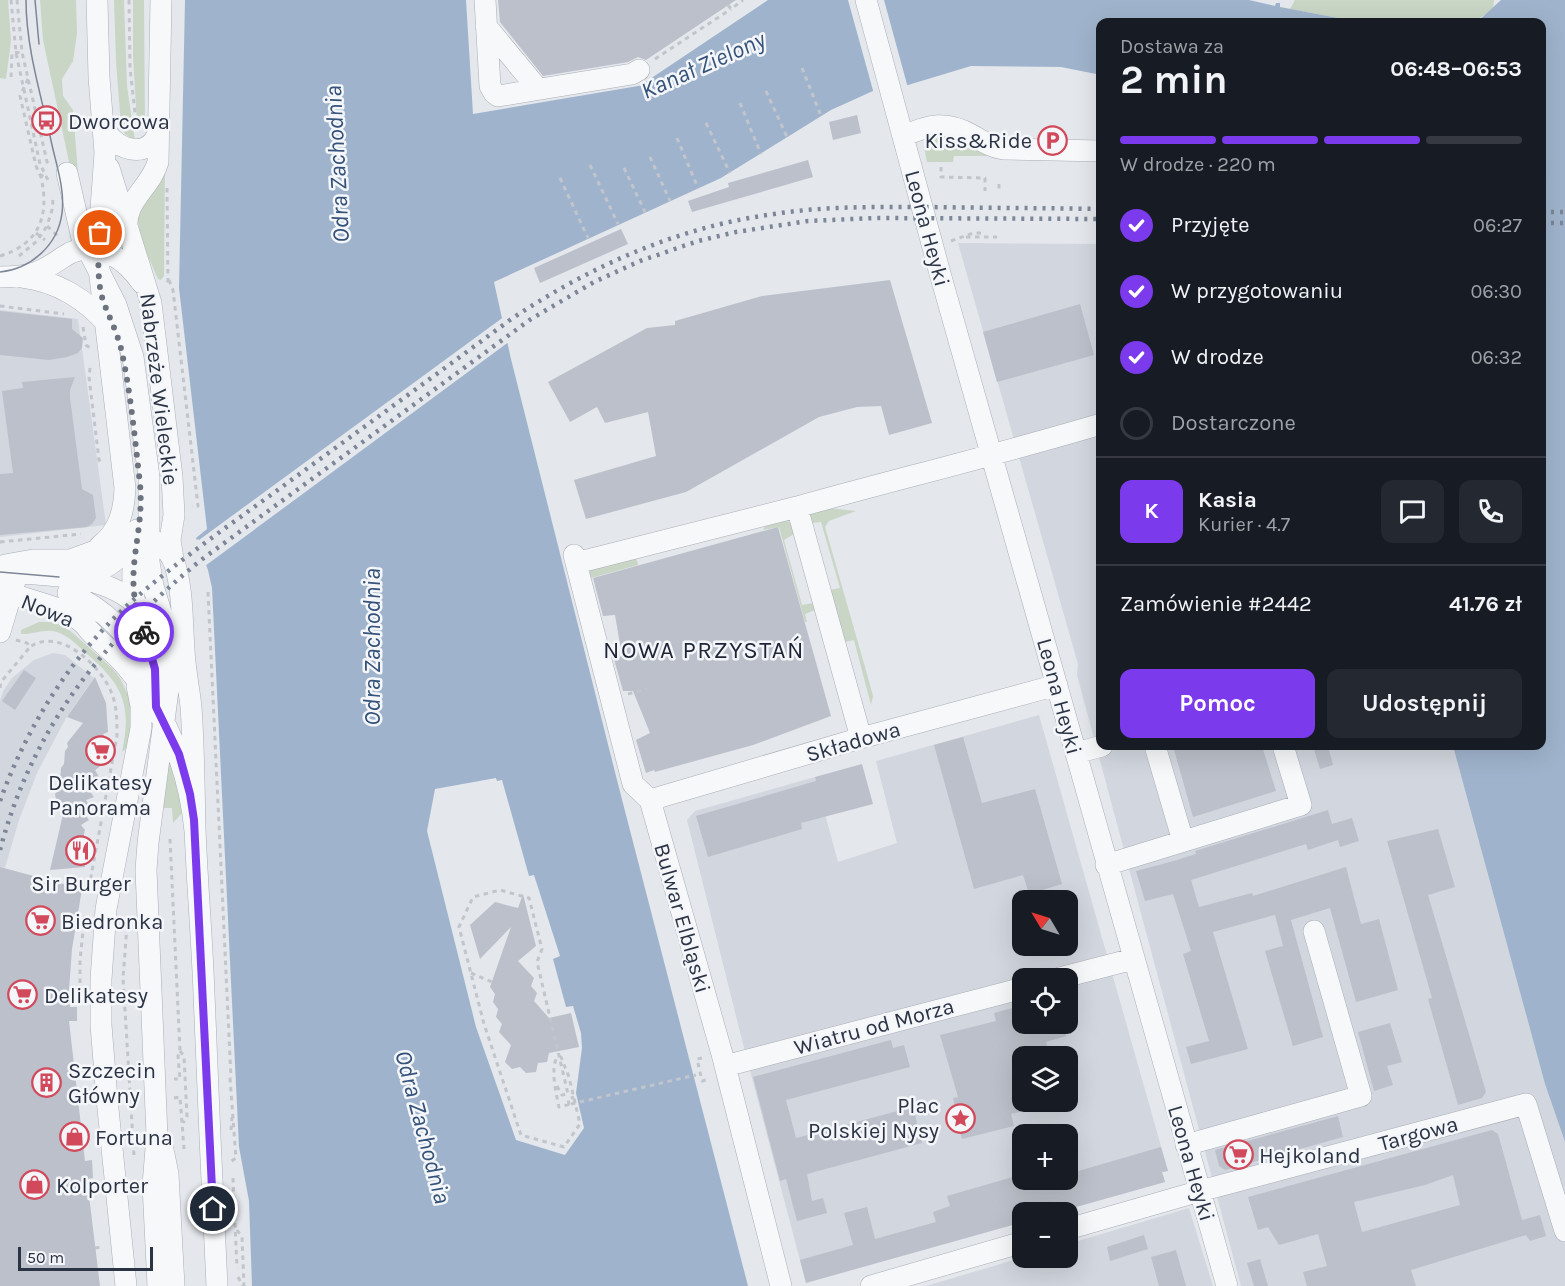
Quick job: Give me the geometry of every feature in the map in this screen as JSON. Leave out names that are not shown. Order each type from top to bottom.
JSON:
[{"type":"street","name":"Nabrzeże Wieleckie","points":[[97,0],[98,70],[105,153],[151,303],[172,477],[174,514],[170,540],[191,625],[195,831]]},
{"type":"street","points":[[127,227],[126,215],[130,207],[157,167],[161,0]]},
{"type":"street","points":[[485,0],[490,86],[498,96],[632,74],[639,70]]},
{"type":"street","name":"Leona Heyki","points":[[866,0],[1106,865],[1227,1286]]},
{"type":"street","points":[[486,26],[538,89]]},
{"type":"street","points":[[102,121],[104,129],[112,139],[135,149],[150,147],[159,129]]},
{"type":"street","points":[[903,136],[932,126],[947,125],[1003,149],[1096,151]]},
{"type":"street","name":"Nabrzeże Wieleckie","points":[[73,583],[91,544],[111,536],[120,522],[125,488],[100,273],[77,245],[105,153]]},
{"type":"street","points":[[52,177],[77,245],[133,371],[138,394]]},
{"type":"street","points":[[10,271],[37,272],[77,245],[111,254],[126,264],[142,283],[151,303]]},
{"type":"street","points":[[10,271],[67,291],[87,304],[106,321],[118,339],[125,367],[144,510]]},
{"type":"street","points":[[100,273],[125,327],[133,357],[149,477],[141,537],[133,561],[134,602],[152,659],[158,713],[146,870],[151,1113],[143,1178],[148,1286]]},
{"type":"street","points":[[861,738],[797,507],[956,463],[993,456],[1096,425]]},
{"type":"street","name":"Bulwar Elbląski","points":[[781,1286],[725,1066],[650,800],[633,784],[575,559],[797,507]]},
{"type":"street","points":[[141,537],[162,546],[173,559]]},
{"type":"street","points":[[73,583],[110,565],[141,537]]},
{"type":"street","points":[[126,1286],[107,1099],[101,991],[106,909],[142,713],[137,688],[167,627],[151,580],[141,537]]},
{"type":"street","name":"Nowa","points":[[85,625],[10,578],[33,560],[80,558],[91,544],[141,537]]},
{"type":"street","points":[[100,584],[121,573],[133,561]]},
{"type":"street","points":[[6,635],[10,578],[100,584],[121,592],[134,602]]},
{"type":"street","points":[[73,583],[78,609],[85,625],[111,650],[152,659],[178,641],[191,625]]},
{"type":"street","points":[[73,583],[92,605],[113,622],[132,645],[152,659],[168,679],[158,713],[138,843],[136,878]]},
{"type":"street","name":"Składowa","points":[[650,800],[861,738],[1056,685]]},
{"type":"street","points":[[158,713],[184,771],[192,801],[217,1286]]},
{"type":"street","points":[[1076,753],[1096,748]]},
{"type":"street","points":[[1156,750],[1184,841]]},
{"type":"street","points":[[1106,865],[1301,805],[1283,750]]},
{"type":"street","points":[[125,810],[136,878],[151,1113],[157,1136],[153,1185],[158,1286]]},
{"type":"street","points":[[1186,1145],[1361,1096],[1314,931]]},
{"type":"street","points":[[1078,973],[1133,959]]},
{"type":"street","name":"Wiatru od Morza","points":[[725,1066],[1012,991]]},
{"type":"street","name":"Targowa","points":[[1078,1226],[1526,1104],[1565,1231]]},
{"type":"street","points":[[151,1113],[168,1174],[174,1286]]},
{"type":"street","points":[[871,1286],[1012,1245]]},
{"type":"path","points":[[11,0],[16,53],[40,164],[52,177]]},
{"type":"path","points":[[17,0],[22,52],[52,177]]},
{"type":"path","points":[[129,0],[128,43],[136,129],[139,133],[144,134],[151,129],[159,129]]},
{"type":"path","points":[[639,70],[729,7],[743,0]]},
{"type":"path","points":[[11,77],[12,54],[22,52]]},
{"type":"path","points":[[802,68],[821,116]]},
{"type":"path","points":[[24,88],[28,79]]},
{"type":"path","points":[[766,91],[787,137]]},
{"type":"path","points":[[740,103],[761,154]]},
{"type":"path","points":[[706,123],[730,173]]},
{"type":"path","points":[[677,138],[698,188]]},
{"type":"path","points":[[650,157],[670,201]]},
{"type":"path","points":[[590,165],[618,224]]},
{"type":"path","points":[[941,167],[941,177],[986,178],[986,191]]},
{"type":"path","points":[[624,168],[645,212]]},
{"type":"path","points":[[0,256],[12,252],[36,233],[41,225],[44,189],[52,177]]},
{"type":"path","points":[[560,178],[588,238]]},
{"type":"path","points":[[168,184],[167,276],[173,290],[198,506],[188,507]]},
{"type":"path","points":[[999,184],[999,191]]},
{"type":"path","points":[[10,271],[41,237],[52,210],[53,195]]},
{"type":"path","points":[[47,226],[77,245]]},
{"type":"path","points":[[36,233],[45,240]]},
{"type":"path","points":[[948,242],[973,233],[981,233]]},
{"type":"path","points":[[965,237],[997,237]]},
{"type":"path","points":[[0,306],[73,315]]},
{"type":"path","points":[[82,321],[86,345],[96,352]]},
{"type":"path","points":[[0,542],[91,544]]},
{"type":"path","points":[[208,592],[232,1117],[236,1158]]},
{"type":"path","points":[[191,625],[209,623]]},
{"type":"path","points":[[6,635],[30,646]]},
{"type":"path","points":[[0,688],[2,682],[30,646],[39,641],[58,641],[66,645],[102,675],[114,702],[118,724],[89,888]]},
{"type":"path","points":[[807,646],[815,644]]},
{"type":"path","points":[[169,834],[180,1051],[180,1079],[173,1079]]},
{"type":"path","points":[[556,1086],[562,1095],[568,1094],[537,962],[542,949],[529,898],[500,890],[473,897],[459,927],[484,1024],[521,1135],[564,1147],[580,1124],[569,1077],[560,1057]]},
{"type":"path","points":[[80,1007],[80,960],[86,904]]},
{"type":"path","points":[[128,924],[123,978],[135,1159]]},
{"type":"path","points":[[471,973],[492,982]]},
{"type":"path","points":[[180,1051],[184,1056],[187,1117],[183,1123]]},
{"type":"path","points":[[560,1057],[556,1059],[552,1068],[559,1107],[698,1075]]},
{"type":"path","points":[[698,1062],[698,1075],[702,1081]]},
{"type":"path","points":[[221,1078],[231,1077]]},
{"type":"path","points":[[80,1101],[86,1100],[85,1090]]},
{"type":"path","points":[[180,1097],[182,1117]]},
{"type":"path","points":[[570,1104],[568,1099],[574,1097]]},
{"type":"path","points":[[232,1117],[232,1162]]},
{"type":"path","points":[[233,1173],[236,1229],[243,1237],[244,1286]]},
{"type":"path","points":[[228,1229],[236,1229]]},
{"type":"path","points":[[95,1248],[102,1247]]},
{"type":"shaded area","points":[[958,243],[1096,244],[1096,746],[1077,675],[1078,664]]},
{"type":"shaded area","points":[[0,310],[78,319],[106,525],[0,537]]},
{"type":"shaded area","points":[[53,653],[65,655],[94,678],[66,718],[37,773],[19,820],[5,868],[0,869],[0,701],[3,691],[12,678],[34,660]]},
{"type":"shaded area","points":[[1039,715],[1168,1171],[1162,1172],[1165,1182],[1078,1206],[1078,1202],[1012,1202],[1012,1216],[806,1283],[687,820],[695,811],[815,777],[838,862],[897,843],[876,761]]},
{"type":"shaded area","points":[[1097,750],[1454,750],[1545,1084],[1565,1142],[1565,1286],[1241,1286]]},
{"type":"shaded area","points":[[1189,1208],[1213,1286],[926,1286],[1012,1261],[1012,1268],[1078,1268],[1078,1241]]},
{"type":"green space","points":[[0,0],[8,0],[11,41],[6,79],[0,78]]},
{"type":"green space","points":[[40,0],[76,0],[77,33],[73,61],[62,79],[63,96],[73,110],[79,186],[74,185],[43,40]]},
{"type":"green space","points":[[114,0],[124,0],[127,86],[135,141],[125,134],[121,126]]},
{"type":"green space","points":[[133,0],[144,0],[145,128],[140,127],[137,123],[133,56]]},
{"type":"green space","points":[[1295,0],[1494,0],[1493,8],[1480,18],[1338,18],[1290,9]]},
{"type":"green space","points":[[938,131],[990,153],[987,156],[954,156],[953,162],[927,162],[924,147],[934,138],[933,133]]},
{"type":"green space","points":[[165,170],[164,276],[161,280],[158,279],[144,247],[136,215]]},
{"type":"green space","points":[[820,507],[856,511],[829,521],[825,527],[873,696],[871,705],[854,640],[845,642],[830,590],[840,588],[821,522],[812,523],[808,517],[814,509]]},
{"type":"green space","points":[[781,518],[791,523],[794,534],[784,540],[802,605],[814,603],[815,610],[805,614],[807,622],[805,622],[779,527],[763,530],[767,523]]},
{"type":"green space","points":[[635,553],[638,565],[591,578],[588,566]]},
{"type":"green space","points":[[39,622],[53,622],[66,627],[120,678],[132,707],[130,745],[122,752],[126,721],[122,697],[117,686],[99,665],[65,636],[48,631],[21,634],[21,630]]},
{"type":"green space","points":[[169,758],[183,812],[173,823],[172,808],[163,808],[161,818]]},
{"type":"water","points":[[185,0],[466,0],[473,114],[644,85],[768,0],[1249,0],[1275,6],[1276,3],[1280,3],[1280,7],[1338,18],[1096,18],[1096,74],[1061,67],[971,66],[908,85],[873,91],[831,110],[721,178],[494,282],[511,359],[618,784],[748,1286],[252,1286],[249,1201],[239,1147],[212,588],[196,538],[207,529],[179,288]],"holes":[[[496,778],[497,781],[502,780],[529,876],[534,875],[560,956],[553,959],[566,1007],[573,1006],[581,1033],[582,1048],[576,1093],[584,1128],[565,1155],[516,1140],[476,1027],[427,831],[435,789]]]},
{"type":"water","points":[[1501,0],[1565,0],[1565,205],[1549,206],[1546,227],[1546,18],[1481,18]]},
{"type":"water","points":[[1546,227],[1565,230],[1565,1142],[1545,1084],[1454,750],[1546,750]]},
{"type":"pier","points":[[848,0],[884,0],[908,88],[874,94]]},
{"type":"pier","points":[[505,316],[510,341],[205,566],[204,569],[194,542]]},
{"type":"building","points":[[498,0],[736,0],[646,60],[638,57],[628,62],[543,76],[500,22]]},
{"type":"building","points":[[857,115],[861,133],[833,140],[829,122]]},
{"type":"building","points":[[808,160],[813,177],[692,212],[688,201],[729,187],[728,183]]},
{"type":"building","points":[[621,229],[628,244],[540,283],[534,268]]},
{"type":"building","points":[[890,280],[932,423],[889,435],[881,406],[857,407],[819,417],[686,492],[586,519],[574,480],[656,456],[648,412],[605,423],[597,407],[570,422],[548,382],[647,328],[675,325],[675,321],[762,296]]},
{"type":"building","points":[[1080,304],[1094,355],[997,382],[983,332]]},
{"type":"building","points":[[0,311],[72,319],[72,329],[83,338],[82,348],[78,353],[67,357],[49,360],[0,355]]},
{"type":"building","points":[[75,377],[70,390],[70,398],[82,489],[93,495],[96,518],[87,527],[0,535],[0,474],[13,473],[2,391],[23,388],[22,382]]},
{"type":"building","points":[[778,527],[831,716],[753,745],[646,773],[636,740],[650,733],[633,691],[623,691],[614,659],[622,656],[615,615],[603,616],[593,578]]},
{"type":"building","points":[[24,670],[36,678],[15,710],[2,701]]},
{"type":"building","points":[[95,677],[106,703],[108,732],[103,734],[107,742],[99,747],[104,754],[97,758],[102,765],[95,770],[99,777],[93,779],[97,786],[89,790],[94,797],[86,800],[91,809],[84,813],[89,820],[81,825],[85,830],[82,842],[85,867],[50,870],[64,810],[50,807],[56,799],[55,794],[60,782],[67,743],[83,723],[67,717]]},
{"type":"building","points":[[963,737],[982,803],[1035,789],[1062,884],[1042,890],[1028,890],[1023,875],[974,889],[934,745]]},
{"type":"building","points":[[1174,750],[1263,750],[1276,791],[1193,817]]},
{"type":"building","points":[[1314,750],[1329,750],[1333,765],[1320,769]]},
{"type":"building","points":[[862,764],[873,804],[801,823],[802,829],[708,857],[696,816],[816,781],[815,777]]},
{"type":"building","points":[[1328,810],[1332,824],[1352,818],[1359,841],[1340,847],[1338,840],[1308,850],[1306,844],[1191,880],[1199,907],[1252,893],[1253,896],[1346,867],[1361,924],[1379,919],[1398,990],[1356,1002],[1330,908],[1291,920],[1323,1037],[1293,1046],[1265,951],[1283,946],[1275,915],[1213,932],[1248,1049],[1191,1064],[1186,1047],[1209,1041],[1183,954],[1191,951],[1173,894],[1145,901],[1136,871],[1196,854],[1195,851]]},
{"type":"building","points":[[1438,829],[1455,887],[1428,895],[1486,1092],[1482,1098],[1458,1105],[1428,999],[1432,998],[1387,841]]},
{"type":"building","name":"Szczecin Główny","points":[[0,867],[82,889],[72,949],[69,990],[70,1007],[77,1007],[77,1021],[69,1021],[85,1161],[92,1160],[93,1178],[87,1179],[100,1286],[0,1286]]},
{"type":"building","points":[[523,894],[536,946],[518,961],[534,978],[531,986],[537,993],[534,1001],[549,1018],[571,1013],[579,1047],[549,1053],[547,1062],[538,1063],[536,1072],[526,1073],[520,1067],[512,1069],[505,1062],[511,1045],[499,1032],[502,1024],[496,1017],[498,1009],[493,1002],[495,994],[490,987],[511,927],[480,959],[470,925],[495,902],[518,908]]},
{"type":"building","points":[[1012,1008],[1012,1034],[1066,1034],[1066,1036],[1046,1042],[1047,1046],[1012,1046],[1012,1112],[1019,1112],[1011,1114],[1014,1124],[1012,1126],[962,1139],[953,1108],[955,1108],[953,1098],[958,1097],[940,1035],[996,1021],[994,1013]]},
{"type":"building","points":[[1390,1023],[1402,1062],[1387,1066],[1393,1085],[1374,1091],[1358,1032]]},
{"type":"building","points":[[891,1040],[893,1048],[904,1045],[910,1067],[786,1100],[796,1138],[913,1107],[922,1143],[807,1174],[812,1201],[823,1198],[827,1213],[797,1221],[786,1179],[780,1181],[753,1077]]},
{"type":"building","points":[[1338,1116],[1343,1137],[1225,1170],[1219,1166],[1215,1150]]},
{"type":"building","points":[[1492,1130],[1498,1134],[1522,1220],[1540,1215],[1546,1236],[1530,1241],[1526,1235],[1411,1270],[1416,1286],[1307,1286],[1303,1272],[1327,1266],[1318,1234],[1279,1245],[1268,1227],[1258,1230],[1248,1197]],"holes":[[[1453,1175],[1460,1205],[1362,1232],[1354,1202],[1425,1185]]]},
{"type":"building","points":[[1161,1147],[1168,1171],[1162,1172],[1165,1182],[1078,1206],[1078,1202],[1012,1202],[1012,1225],[806,1283],[800,1260],[853,1245],[844,1213],[867,1207],[875,1239],[936,1222],[933,1212],[950,1206],[947,1196],[1012,1177],[1012,1190],[1078,1190],[1078,1171]]},
{"type":"building","points":[[1144,1235],[1148,1249],[1110,1261],[1107,1247]]},
{"type":"building","points":[[1176,1250],[1186,1286],[1159,1286],[1151,1257]]},
{"type":"building","points":[[1260,1259],[1268,1286],[1254,1286],[1247,1263]]},
{"type":"waterway","points":[[1565,171],[1558,218],[1565,296]]},
{"type":"tram line","points":[[0,272],[22,266],[49,245],[59,225],[63,205],[58,170],[32,55],[26,0]]},
{"type":"tram line","points":[[35,0],[39,44]]},
{"type":"tram line","points":[[0,572],[59,577]]},
{"type":"railway","points":[[0,801],[24,746],[54,693],[89,645],[131,602],[209,540],[510,320],[572,282],[603,266],[669,239],[704,228],[774,214],[831,208],[870,207],[1096,209]]},
{"type":"railway","points":[[1546,212],[1565,212]]},
{"type":"railway","points":[[0,850],[14,805],[52,725],[76,689],[133,622],[201,560],[531,319],[594,282],[640,261],[698,241],[736,232],[808,221],[875,218],[1096,219]]},
{"type":"railway","points":[[1546,223],[1565,223]]},
{"type":"way so far","points":[[100,233],[99,268],[102,297],[115,327],[125,367],[140,484],[140,506],[132,579],[134,602],[144,632]]},
{"type":"place","name":"Dworcowa","points":[[47,121]]},
{"type":"place","name":"Kiss&Ride","points":[[1053,140]]},
{"type":"place","name":"Delikatesy Panorama","points":[[100,750]]},
{"type":"place","name":"Sir Burger","points":[[81,851]]},
{"type":"place","name":"Biedronka","points":[[40,921]]},
{"type":"place","name":"Delikatesy","points":[[23,995]]},
{"type":"place","name":"Szczecin Główny","points":[[47,1083]]},
{"type":"place","name":"Plac Polskiej Nysy","points":[[960,1118]]},
{"type":"place","name":"Fortuna","points":[[74,1137]]},
{"type":"place","name":"Hejkoland","points":[[1238,1155]]},
{"type":"place","name":"Kolporter","points":[[35,1185]]},
{"type":"district","name":"NOWA PRZYSTAŃ","points":[[704,650]]},
{"type":"route","points":[[144,632],[155,669],[156,707],[179,754],[190,794],[194,820],[213,1209]]},
{"type":"water label","name":"Kanał Zielony","points":[[703,65]]},
{"type":"water label","name":"Odra Zachodnia","points":[[337,164]]},
{"type":"water label","name":"Odra Zachodnia","points":[[372,647]]},
{"type":"water label","name":"Odra Zachodnia","points":[[423,1127]]}]
